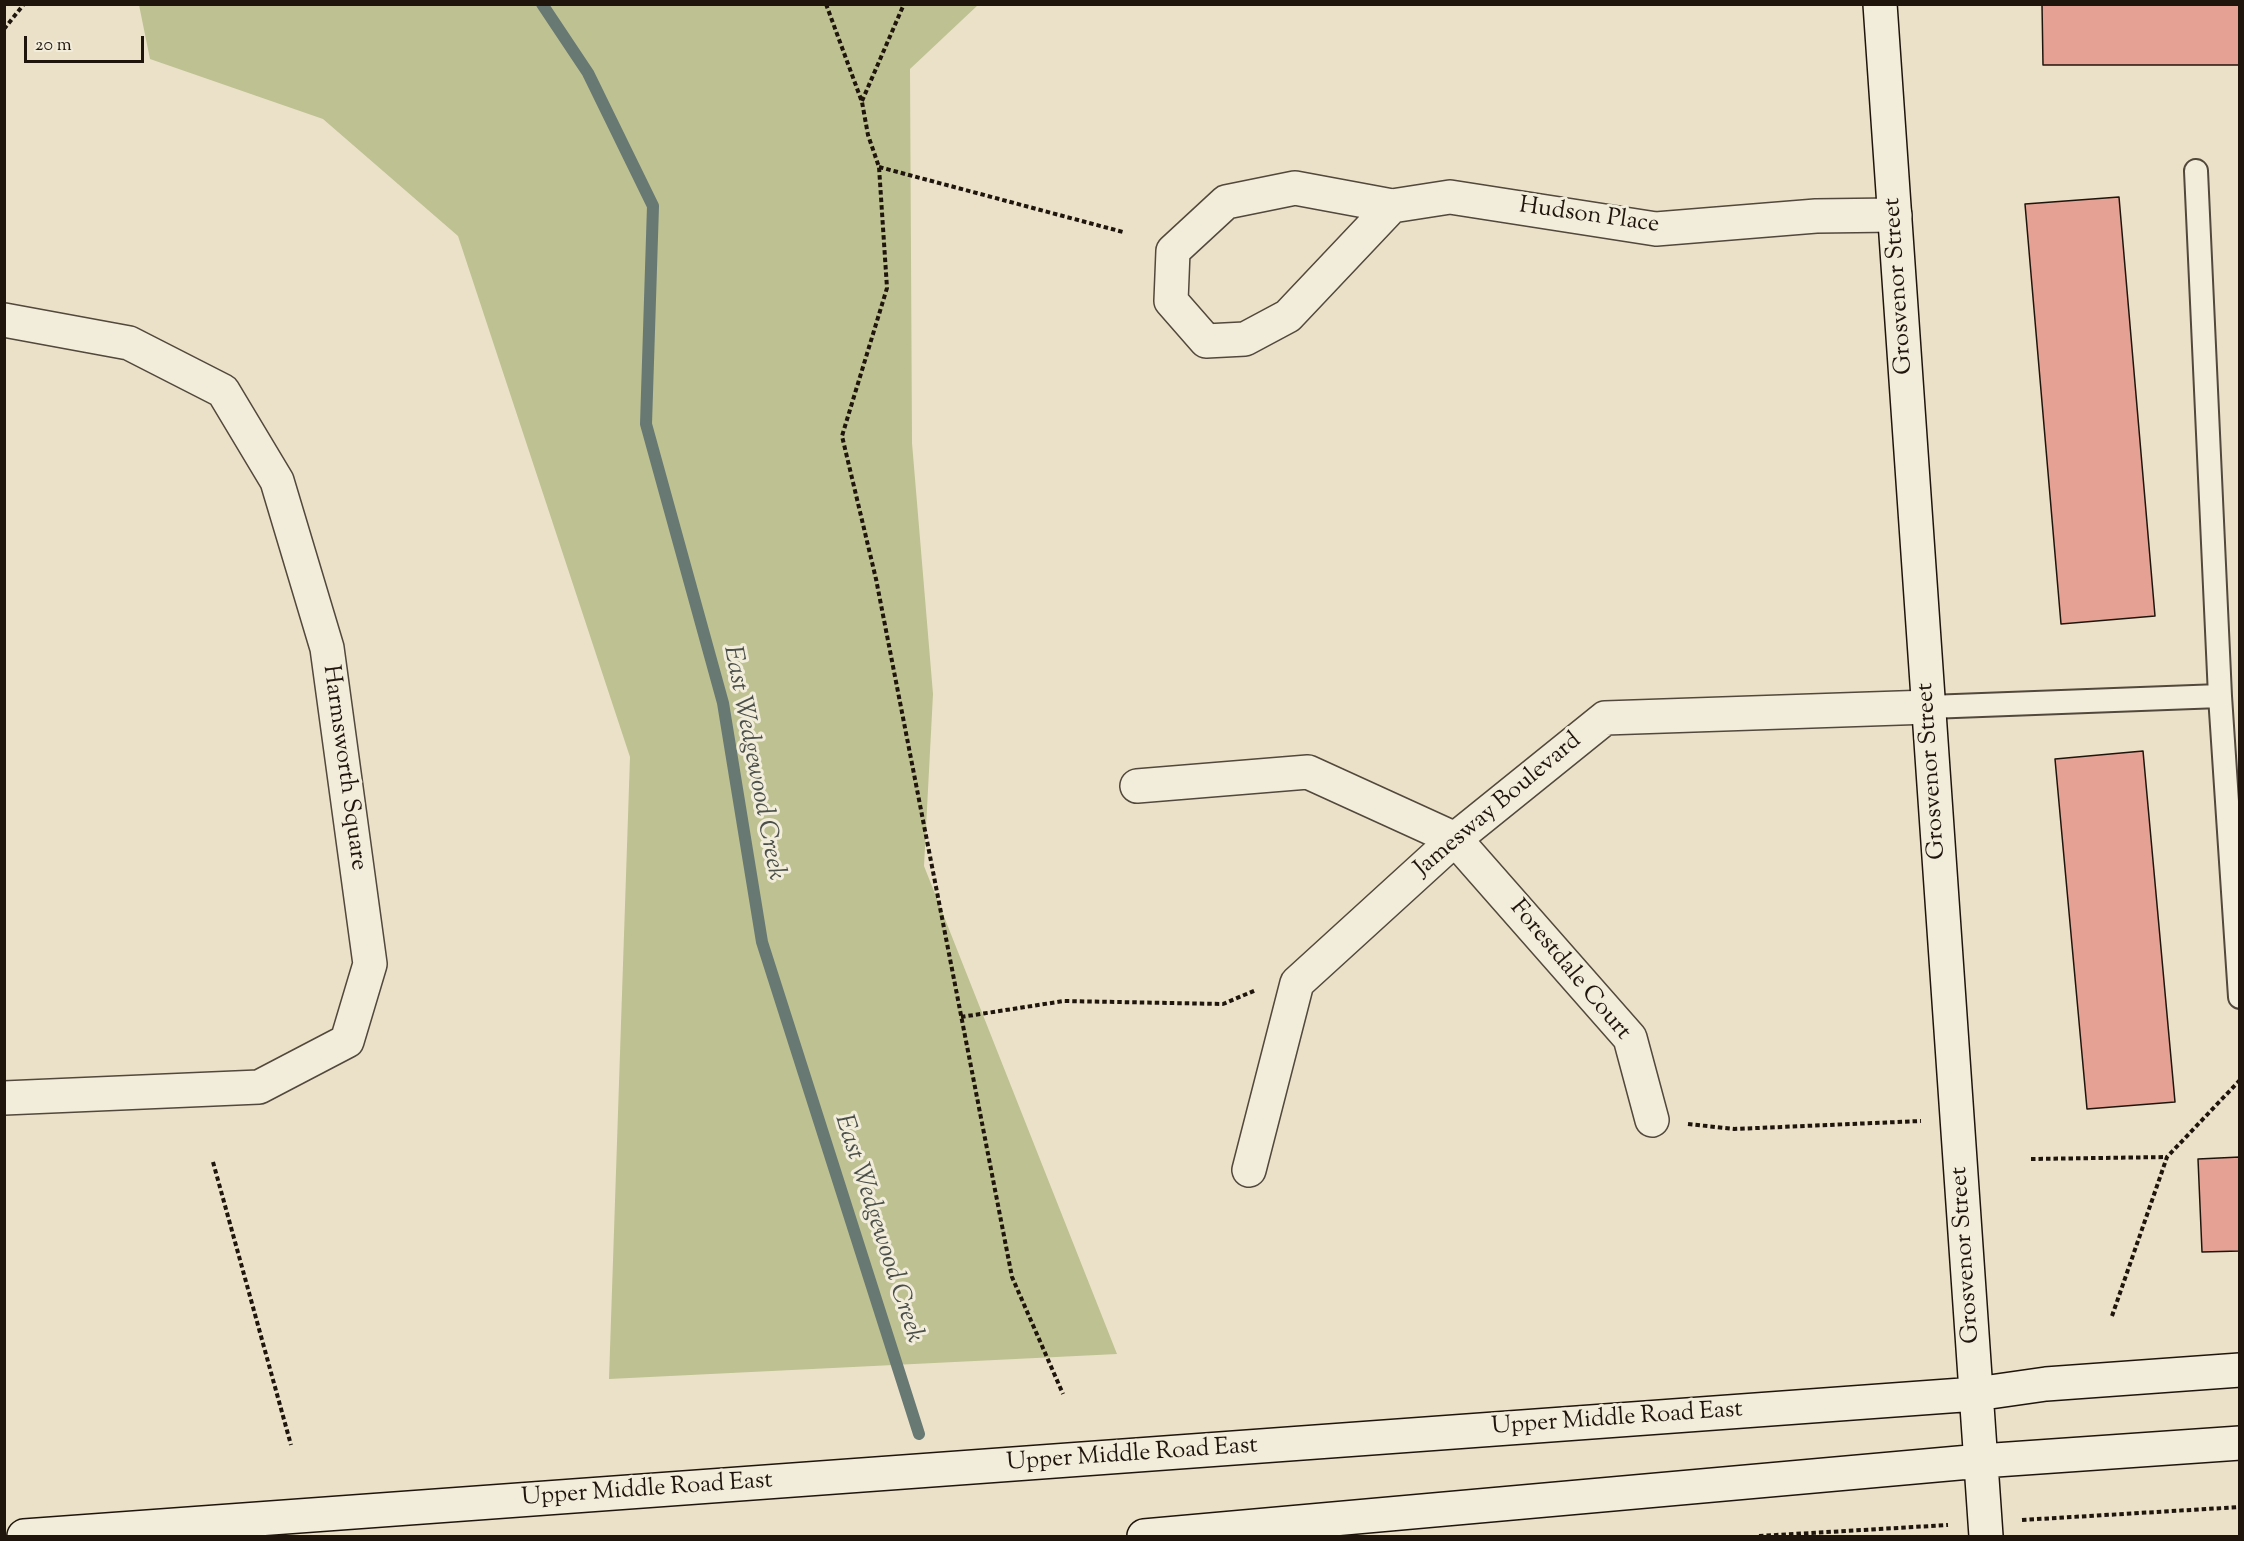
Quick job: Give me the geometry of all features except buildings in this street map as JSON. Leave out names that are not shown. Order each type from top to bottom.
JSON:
[{"type":"street","name":"Grosvenor Street","points":[[1880,4],[1986,1536]]},
{"type":"street","name":"Hudson Place","points":[[1392,206],[1288,316],[1245,339],[1206,341],[1171,301],[1173,251],[1226,202],[1295,188],[1392,206],[1450,197],[1656,229],[1816,216],[1895,214]]},
{"type":"street","name":"Harmsworth Square","points":[[4,320],[129,343],[223,391],[277,481],[327,648],[370,963],[347,1041],[259,1087],[4,1098]]},
{"type":"street","name":"Jamesway Boulevard","points":[[1249,1170],[1297,983],[1455,839],[1605,718],[1929,707]]},
{"type":"street","points":[[1137,786],[1308,772],[1455,839]]},
{"type":"street","name":"Forestdale Court","points":[[1455,839],[1630,1038],[1652,1120]]},
{"type":"street","name":"Upper Middle Road East","points":[[24,1536],[1976,1395],[2046,1384],[2240,1370]]},
{"type":"street","points":[[1144,1536],[1981,1461],[2240,1443]]},
{"type":"lane","points":[[2196,171],[2220,696],[2240,997]]},
{"type":"lane","points":[[1929,707],[2220,696]]},
{"type":"path","points":[[4,29],[24,4]]},
{"type":"path","points":[[826,4],[862,102],[868,135],[879,167],[887,288],[842,436],[876,579],[1012,1277],[1063,1394]]},
{"type":"path","points":[[862,102],[903,4]]},
{"type":"path","points":[[879,167],[1123,232]]},
{"type":"path","points":[[961,1017],[1064,1001],[1222,1004],[1263,987]]},
{"type":"path","points":[[2112,1316],[2167,1156],[2240,1080]]},
{"type":"path","points":[[1652,1120],[1734,1129],[1957,1119]]},
{"type":"path","points":[[2031,1159],[2167,1156]]},
{"type":"path","points":[[213,1162],[291,1445]]},
{"type":"green space","points":[[139,5],[978,5],[910,69],[912,443],[933,694],[924,866],[1117,1354],[609,1379],[630,757],[458,236],[323,119],[150,59]]},
{"type":"waterway","name":"East Wedgewood Creek","points":[[542,4],[588,73],[653,206],[646,424],[723,703],[762,942],[919,1434]]}]
